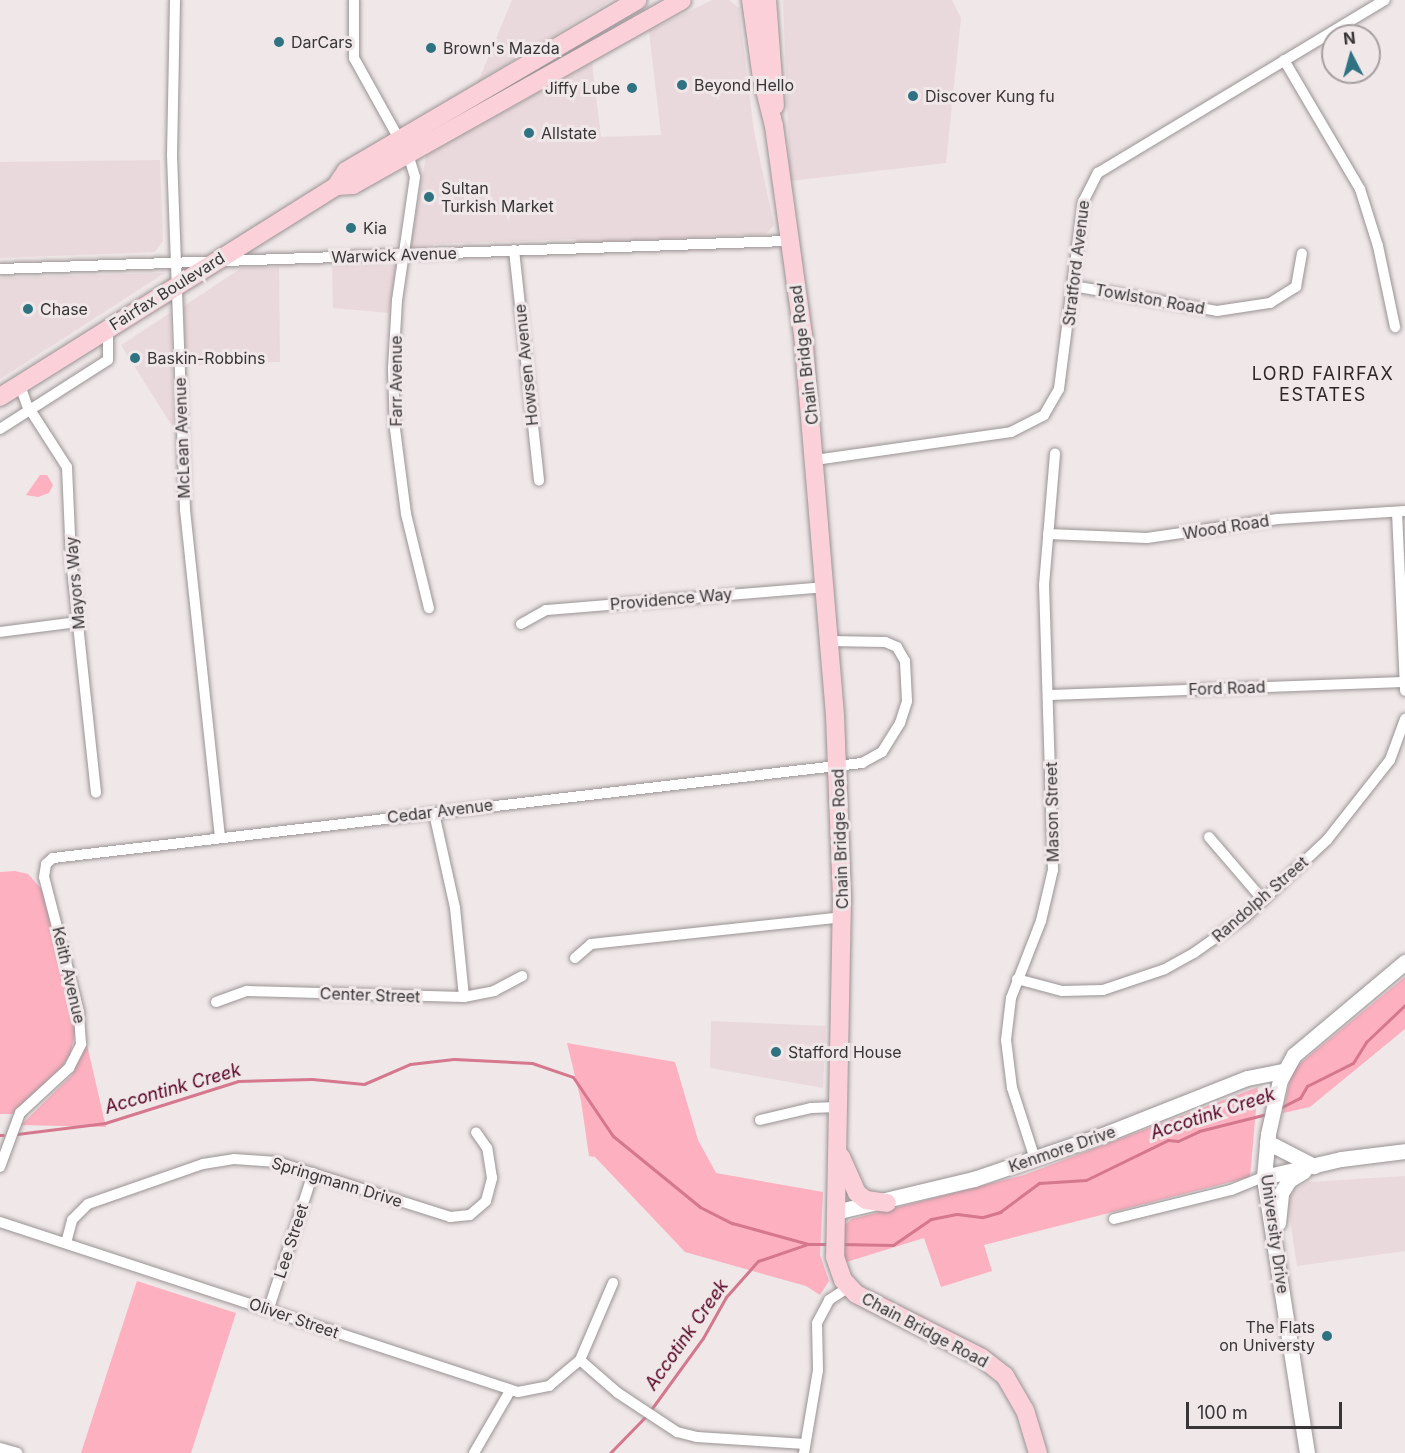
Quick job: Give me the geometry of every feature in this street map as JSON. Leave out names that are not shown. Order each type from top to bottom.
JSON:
[{"type":"main road","name":"Fairfax Boulevard","points":[[404,147],[638,0]]},
{"type":"main road","name":"Fairfax Boulevard","points":[[0,397],[176,284],[336,186],[346,171],[404,147],[682,0]]},
{"type":"main road","name":"Chain Bridge Road","points":[[751,0],[762,78],[774,126],[788,241],[803,334],[829,641],[837,765],[842,916],[835,1257],[849,1287],[870,1303],[996,1368],[1019,1395],[1038,1453]]},
{"type":"main road","name":"Chain Bridge Road","points":[[768,0],[776,81],[774,126]]},
{"type":"main road","points":[[836,1134],[845,1171],[857,1193],[866,1200],[887,1203]]},
{"type":"street","name":"McLean Avenue","points":[[175,0],[175,262],[188,554],[220,837]]},
{"type":"street","name":"Farr Avenue","points":[[354,0],[354,58],[404,147],[416,177],[401,255],[393,369],[395,429],[406,514],[429,608]]},
{"type":"street","name":"Stratford Avenue","points":[[815,460],[1011,432],[1038,420],[1052,407],[1059,389],[1083,202],[1098,173],[1385,0]]},
{"type":"street","points":[[1284,60],[1360,189],[1378,246],[1395,327]]},
{"type":"street","name":"Warwick Avenue","points":[[0,269],[788,241]]},
{"type":"street","name":"Howsen Avenue","points":[[514,250],[539,481]]},
{"type":"street","name":"Towlston Road","points":[[1073,286],[1217,310],[1270,303],[1296,287],[1302,254]]},
{"type":"street","points":[[0,429],[108,360],[108,328]]},
{"type":"street","name":"Mayors Way","points":[[20,385],[30,410],[67,467],[78,622],[96,793]]},
{"type":"street","name":"Mason Street","points":[[1035,1159],[1012,1088],[1007,1058],[1007,1020],[1017,979],[1041,921],[1053,870],[1044,585],[1055,453]]},
{"type":"street","points":[[1401,512],[1405,691]]},
{"type":"street","name":"Wood Road","points":[[1048,534],[1147,538],[1278,519],[1401,512]]},
{"type":"street","name":"Providence Way","points":[[521,624],[546,610],[824,587]]},
{"type":"street","points":[[0,632],[78,622]]},
{"type":"street","name":"Cedar Avenue","points":[[46,864],[56,857],[862,763],[882,752],[905,710],[906,665],[903,654],[891,644],[829,641]]},
{"type":"street","name":"Ford Road","points":[[1049,695],[1405,682]]},
{"type":"street","name":"Randolph Street","points":[[1017,979],[1076,992],[1130,982],[1194,953],[1263,900],[1327,840],[1395,752],[1405,720]]},
{"type":"street","points":[[434,813],[455,908],[464,997]]},
{"type":"street","points":[[1209,837],[1263,900]]},
{"type":"street","name":"Keith Avenue","points":[[0,1167],[20,1113],[69,1068],[81,1044],[80,1012],[44,877],[46,864]]},
{"type":"street","points":[[575,958],[591,944],[842,916]]},
{"type":"street","name":"University Drive","points":[[1307,1453],[1264,1177],[1268,1138],[1283,1071],[1294,1055],[1405,962]]},
{"type":"street","name":"Center Street","points":[[216,1002],[247,991],[464,997],[494,992],[522,976]]},
{"type":"street","name":"Kenmore Drive","points":[[834,1220],[1035,1159],[1246,1078],[1283,1071]]},
{"type":"street","points":[[760,1120],[811,1108],[837,1107]]},
{"type":"street","name":"Springmann Drive","points":[[66,1243],[72,1220],[82,1208],[203,1164],[261,1160],[313,1173],[450,1217],[470,1215],[486,1201],[492,1178],[487,1148],[476,1132]]},
{"type":"street","points":[[1268,1138],[1314,1166]]},
{"type":"street","points":[[1114,1219],[1231,1190],[1264,1177],[1405,1151]]},
{"type":"street","points":[[1276,1247],[1281,1192],[1289,1180],[1314,1166]]},
{"type":"street","name":"Lee Street","points":[[269,1308],[313,1173]]},
{"type":"street","name":"Oliver Street","points":[[0,1222],[269,1308],[510,1391],[549,1386],[580,1360]]},
{"type":"street","points":[[613,1282],[580,1360],[661,1422],[698,1437],[805,1449],[818,1370],[819,1315],[829,1300],[849,1287]]},
{"type":"street","points":[[474,1453],[510,1391]]},
{"type":"street","points":[[0,1448],[17,1453]]},
{"type":"shaded area","points":[[512,0],[611,0],[478,82]]},
{"type":"shaded area","points":[[712,0],[729,0],[739,8],[754,132],[774,225],[766,234],[577,244],[576,239],[434,244],[432,249],[410,250],[426,156],[592,63],[601,137],[661,135],[649,31]]},
{"type":"shaded area","points":[[783,0],[952,0],[961,18],[946,163],[790,181]]},
{"type":"shaded area","points":[[160,160],[163,241],[155,252],[0,258],[0,162]]},
{"type":"shaded area","points":[[396,265],[389,313],[333,308],[332,266]]},
{"type":"shaded area","points":[[279,267],[280,362],[185,365],[184,306],[241,268]]},
{"type":"shaded area","points":[[165,273],[0,379],[0,278]]},
{"type":"shaded area","points":[[170,313],[174,429],[121,345]]},
{"type":"shaded area","points":[[40,475],[47,475],[53,485],[49,493],[38,497],[26,495]]},
{"type":"shaded area","points":[[15,871],[28,874],[45,893],[76,1029],[70,1055],[61,1068],[13,1114],[0,1114],[0,872]]},
{"type":"shaded area","points":[[1405,977],[1405,1029],[1310,1107],[1283,1113],[1292,1070]]},
{"type":"shaded area","points":[[711,1021],[826,1026],[823,1088],[710,1068]]},
{"type":"shaded area","points":[[567,1043],[675,1062],[698,1140],[716,1173],[823,1192],[820,1255],[829,1281],[820,1295],[806,1286],[685,1252],[595,1157],[589,1156],[581,1101]]},
{"type":"shaded area","points":[[87,1045],[106,1127],[21,1125],[72,1075]]},
{"type":"shaded area","points":[[1258,1087],[1250,1177],[984,1245],[992,1271],[941,1287],[924,1238],[843,1263],[844,1225],[852,1219],[1024,1175]]},
{"type":"shaded area","points":[[1405,1176],[1405,1251],[1297,1266],[1287,1199],[1292,1191],[1309,1182]]},
{"type":"shaded area","points":[[137,1281],[236,1313],[191,1453],[81,1453]]},
{"type":"waterway","name":"Accotink Creek","points":[[1278,1109],[1300,1098],[1307,1086],[1353,1063],[1366,1042],[1405,1005]]},
{"type":"waterway","name":"Accontink Creek","points":[[17,1134],[105,1123],[238,1081],[312,1079],[364,1084],[410,1064],[454,1059],[532,1063],[573,1077],[613,1136],[700,1207],[732,1223],[808,1244]]},
{"type":"waterway","name":"Accotink Creek","points":[[840,1244],[893,1245],[931,1219],[957,1214],[983,1217],[1000,1212],[1039,1183],[1086,1180],[1168,1140],[1178,1141],[1199,1131],[1267,1114]]},
{"type":"waterway","name":"Accotink Creek","points":[[650,1411],[703,1338],[726,1297],[758,1261],[808,1244],[828,1244]]},
{"type":"waterway","name":"Accotink Creek","points":[[610,1453],[646,1416]]},
{"type":"place","name":"DarCars","points":[[279,42]]},
{"type":"place","name":"Brown's Mazda","points":[[431,48]]},
{"type":"place","name":"Beyond Hello","points":[[682,85]]},
{"type":"place","name":"Jiffy Lube","points":[[632,88]]},
{"type":"place","name":"Discover Kung fu","points":[[913,96]]},
{"type":"place","name":"Allstate","points":[[529,133]]},
{"type":"place","name":"Sultan Turkish Market","points":[[429,197]]},
{"type":"place","name":"Kia","points":[[351,228]]},
{"type":"place","name":"Chase","points":[[28,309]]},
{"type":"place","name":"Baskin-Robbins","points":[[135,358]]},
{"type":"place","name":"Stafford House","points":[[776,1052]]},
{"type":"place","name":"The Flats on Universty","points":[[1327,1336]]},
{"type":"district","name":"LORD FAIRFAX ESTATES","points":[[1323,385]]}]
